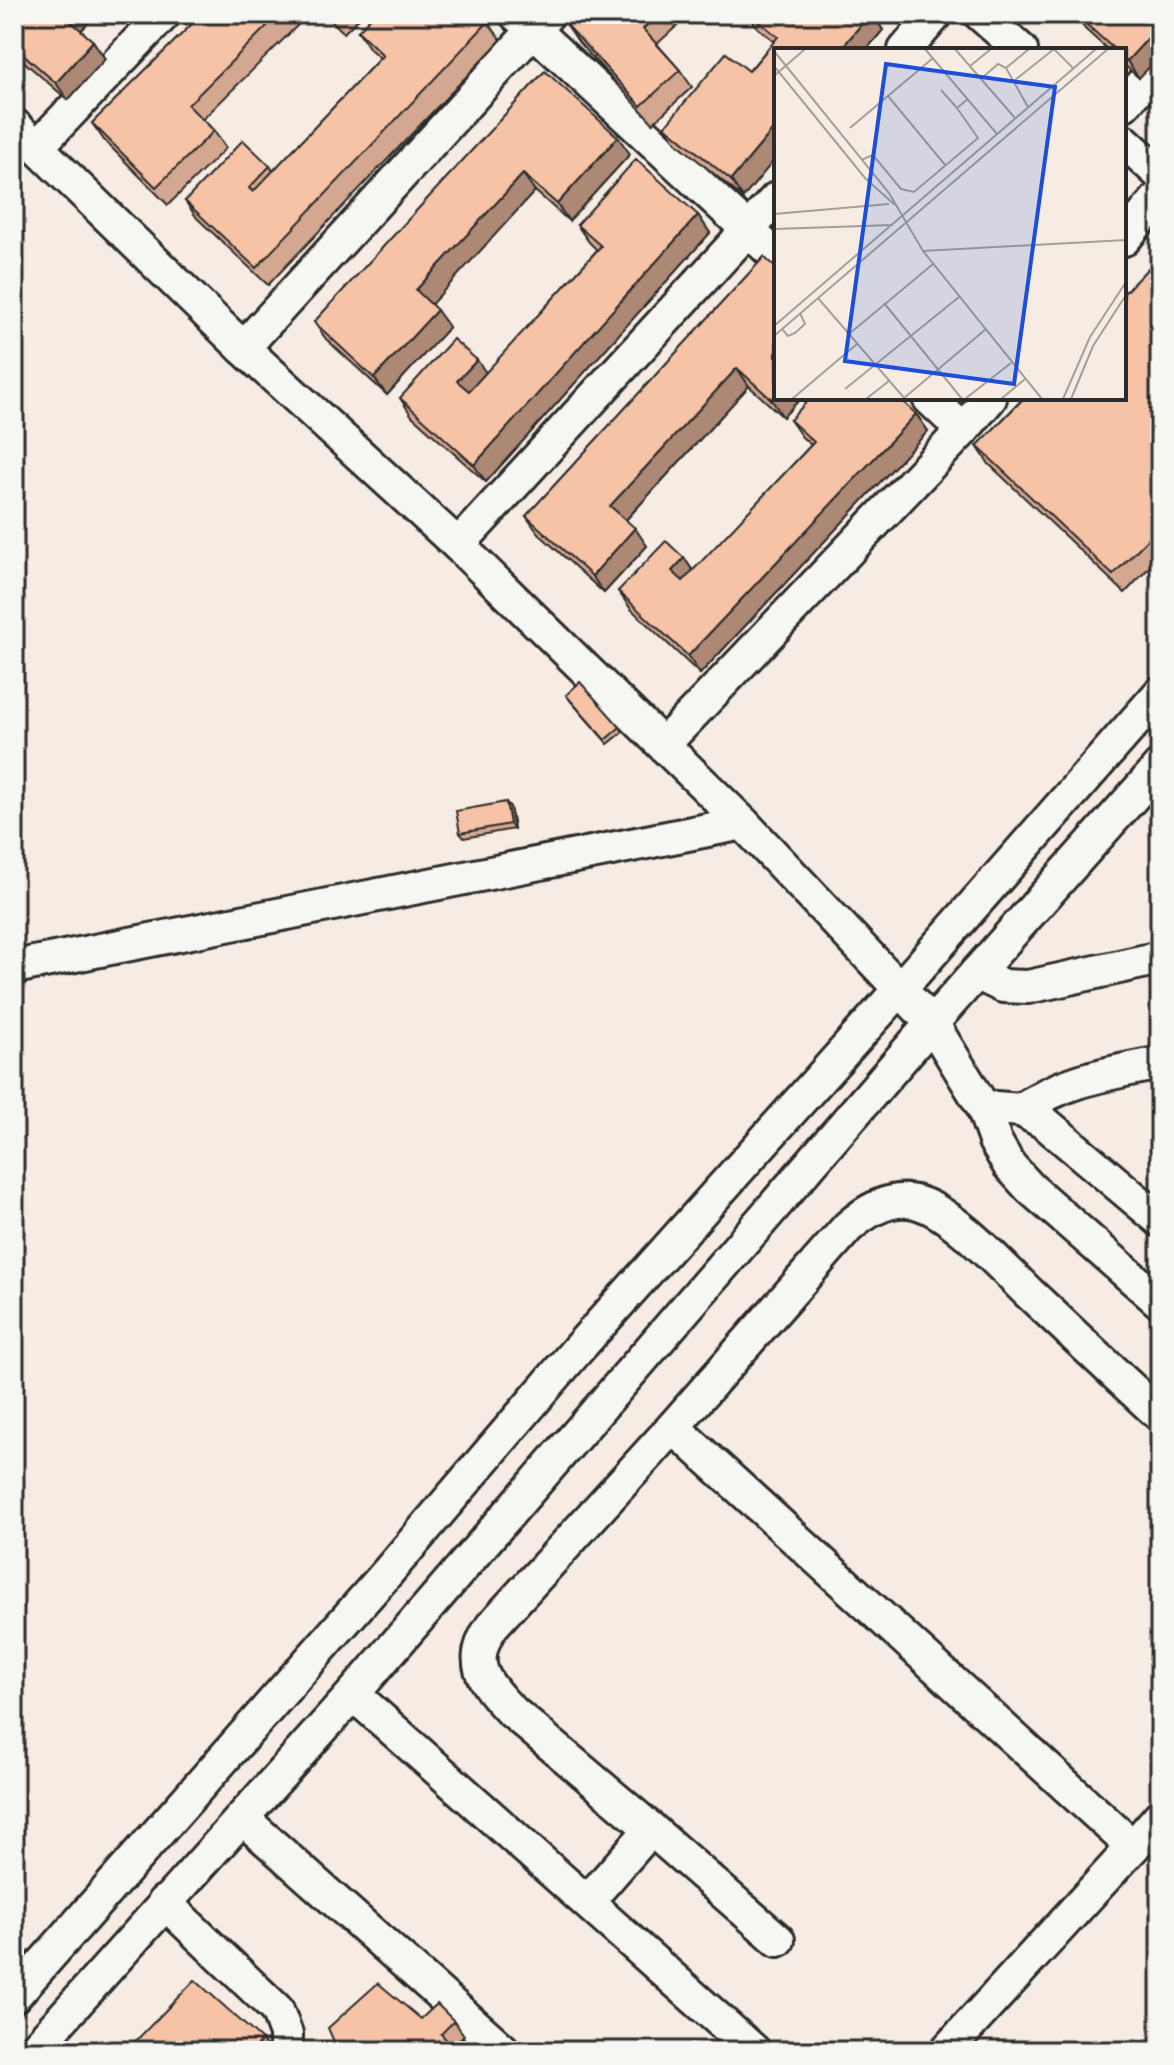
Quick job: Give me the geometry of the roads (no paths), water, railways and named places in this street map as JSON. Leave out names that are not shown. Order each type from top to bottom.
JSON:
[{"type":"street","points":[[38,146],[164,14]]},
{"type":"street","points":[[907,48],[936,14]]},
{"type":"street","points":[[980,14],[1019,48]]},
{"type":"street","points":[[243,348],[533,20],[774,254]]},
{"type":"street","points":[[1126,102],[1160,64]]},
{"type":"street","points":[[14,125],[243,348],[458,545],[743,823],[932,1023],[983,1107],[995,1141],[1009,1165],[1030,1188],[1160,1302]]},
{"type":"street","points":[[1126,143],[1160,174]]},
{"type":"street","points":[[1126,237],[1160,196]]},
{"type":"street","points":[[458,545],[774,201]]},
{"type":"street","points":[[931,400],[963,430]]},
{"type":"street","points":[[664,744],[988,400]]},
{"type":"street","points":[[14,1996],[387,1573],[577,1350],[1160,693]]},
{"type":"street","points":[[33,2051],[353,1694],[932,1023],[1160,766]]},
{"type":"street","points":[[14,967],[743,823]]},
{"type":"street","points":[[976,973],[1003,986],[1028,987],[1160,958]]},
{"type":"street","points":[[1021,1110],[1039,1097],[1065,1086],[1160,1063]]},
{"type":"street","points":[[983,1107],[1021,1110],[1045,1123],[1160,1220]]},
{"type":"street","points":[[778,1940],[509,1709],[489,1688],[478,1654],[492,1626],[673,1427],[848,1227],[862,1214],[879,1207],[905,1201],[916,1202],[931,1209],[972,1239],[1160,1415]]},
{"type":"street","points":[[673,1427],[1133,1847]]},
{"type":"street","points":[[353,1694],[754,2051]]},
{"type":"street","points":[[946,2051],[1160,1816]]},
{"type":"street","points":[[242,1818],[504,2051]]},
{"type":"street","points":[[587,1902],[651,1829]]},
{"type":"street","points":[[164,1902],[277,2010],[285,2028],[286,2051]]}]
